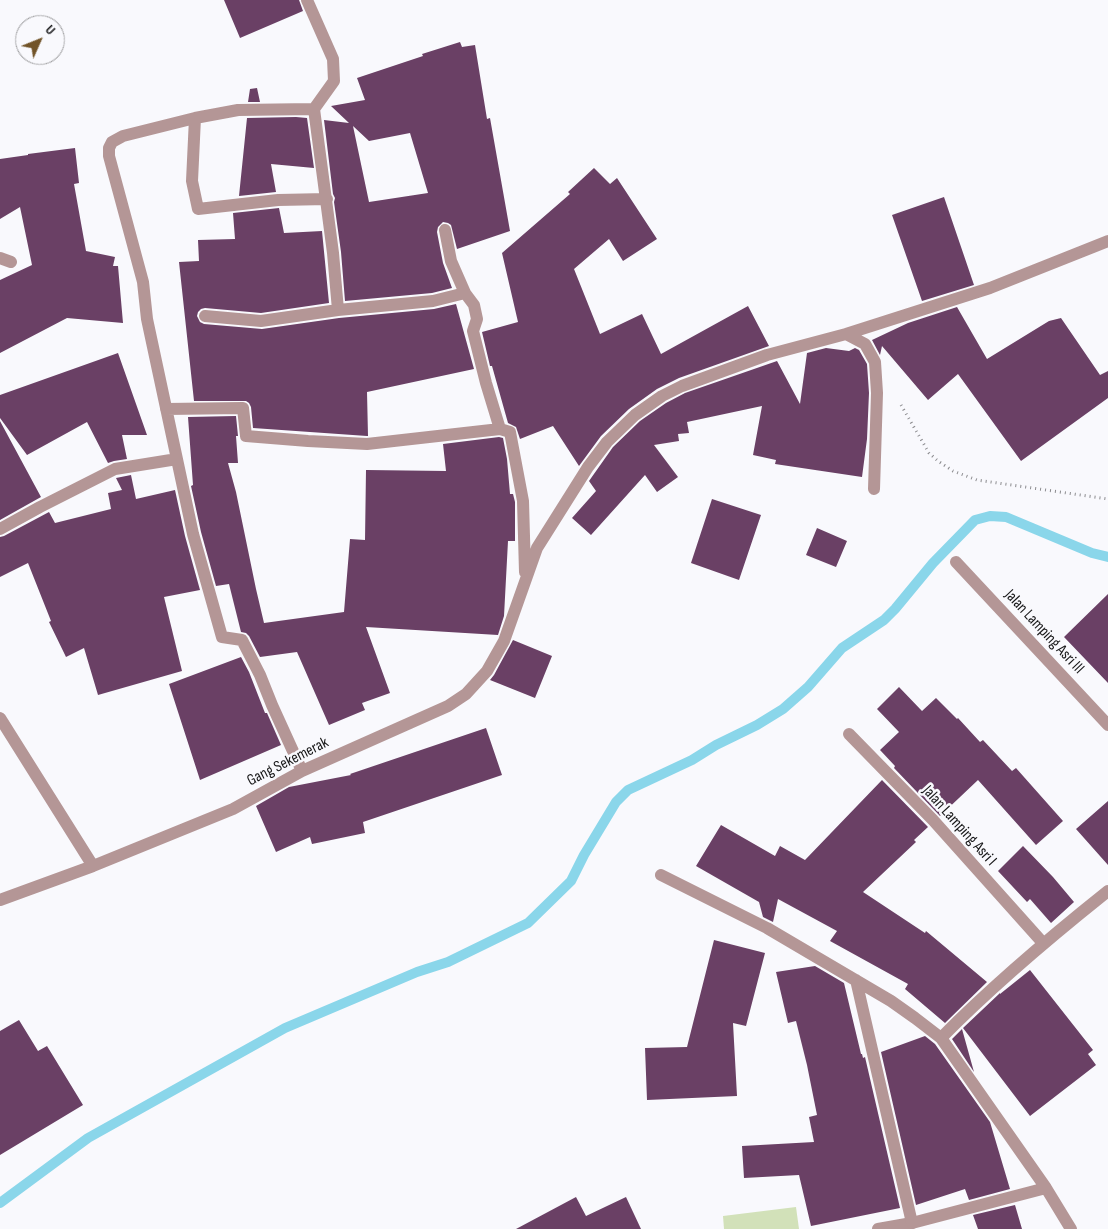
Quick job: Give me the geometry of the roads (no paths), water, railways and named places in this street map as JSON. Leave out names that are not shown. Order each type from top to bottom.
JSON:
[{"type":"street","points":[[307,0],[333,59],[334,81],[314,109],[327,198],[338,310]]},
{"type":"street","points":[[302,771],[260,674],[242,640],[222,637],[193,534],[147,319],[143,282],[109,156],[109,148],[112,142],[123,136],[194,118],[238,110],[314,109]]},
{"type":"street","points":[[194,118],[192,181],[198,209],[278,200],[327,198]]},
{"type":"street","points":[[445,230],[451,261],[465,294],[474,306],[477,319],[473,331],[500,429]]},
{"type":"street","name":"Gang Sekemerak","points":[[0,900],[93,866],[233,810],[302,771],[448,706],[466,694],[487,672],[504,641],[537,548],[588,467],[607,442],[635,415],[662,396],[682,386],[766,355],[846,334],[990,288],[1108,241]]},
{"type":"street","points":[[205,316],[261,321],[338,310],[433,301],[465,294]]},
{"type":"street","points":[[846,334],[865,344],[875,362],[877,393],[874,489]]},
{"type":"street","points":[[166,409],[243,408],[246,436],[308,441],[367,444],[500,429],[510,432],[523,501],[526,580]]},
{"type":"street","points":[[0,529],[115,469],[177,459]]},
{"type":"street","name":"Jalan Lamping Asri III","points":[[956,562],[1108,725]]},
{"type":"street","points":[[0,718],[93,866]]},
{"type":"street","name":"Jalan Lamping Asri I","points":[[849,734],[933,820],[1043,943]]},
{"type":"street","points":[[661,875],[768,928],[891,1001],[941,1038],[1046,1188],[1071,1229]]},
{"type":"street","points":[[941,1038],[986,994],[1043,943],[1108,891]]},
{"type":"street","points":[[856,980],[912,1223]]},
{"type":"street","points":[[878,1229],[912,1223],[1046,1188]]},
{"type":"waterway","points":[[0,1203],[88,1138],[285,1028],[417,972],[448,962],[528,923],[571,881],[584,855],[616,802],[628,790],[692,760],[783,709],[808,687],[842,648],[884,620],[933,563],[975,520],[990,516],[1006,517],[1092,553],[1108,557]]}]
